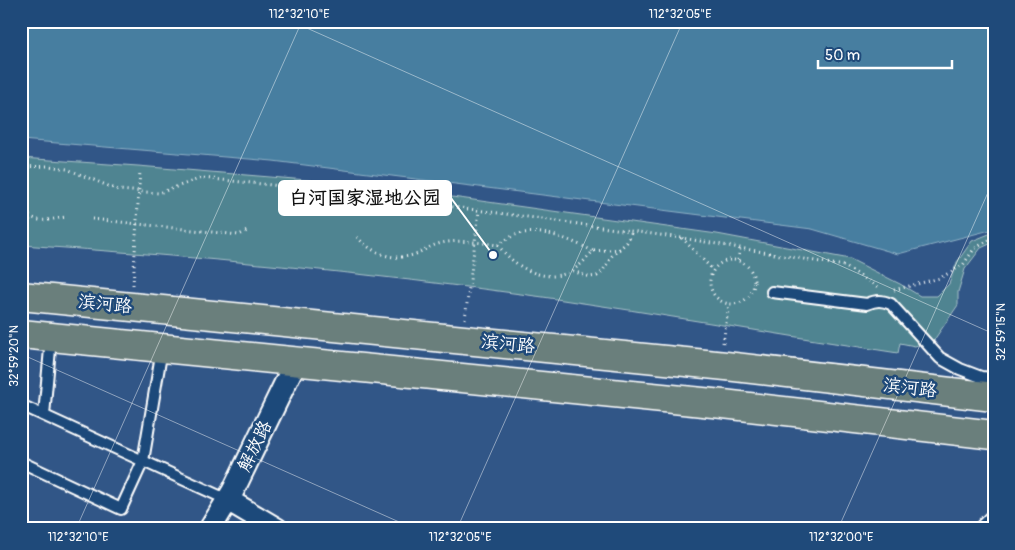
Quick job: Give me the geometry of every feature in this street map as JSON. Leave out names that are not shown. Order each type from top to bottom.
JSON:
[{"type":"main road","name":"滨河路","points":[[21,296],[726,366],[994,398]]},
{"type":"main road","name":"滨河路","points":[[21,334],[723,404],[994,435]]},
{"type":"street","name":"解放路","points":[[210,529],[228,500],[296,362]]},
{"type":"street","points":[[228,500],[277,529]]},
{"type":"street","points":[[986,529],[994,521]]},
{"type":"lane","points":[[772,292],[867,304],[884,300],[891,304],[940,358],[967,372],[981,377],[994,378]]},
{"type":"lane","points":[[44,415],[51,337]]},
{"type":"lane","points":[[21,462],[121,509],[143,461],[162,348]]},
{"type":"lane","points":[[21,405],[228,500]]},
{"type":"path","points":[[21,167],[49,166],[67,169],[118,190],[159,193],[202,178],[352,193],[682,238],[844,266],[884,290]]},
{"type":"path","points":[[132,307],[140,171]]},
{"type":"path","points":[[21,210],[32,218],[46,221],[66,217]]},
{"type":"path","points":[[463,340],[474,242],[480,210]]},
{"type":"path","points":[[21,225],[32,218]]},
{"type":"path","points":[[92,219],[240,235],[247,231]]},
{"type":"path","points":[[498,246],[517,234],[531,232],[561,238],[593,251],[622,248]]},
{"type":"path","points":[[572,271],[589,277],[597,276],[602,272],[612,256],[627,242],[632,232]]},
{"type":"path","points":[[357,237],[366,246],[385,256],[403,257],[447,242],[474,242],[498,246],[514,263],[526,270],[542,275],[560,275],[572,271],[582,264],[593,251]]},
{"type":"path","points":[[889,290],[940,278],[963,265],[974,249],[994,237]]},
{"type":"path","points":[[682,238],[713,270]]},
{"type":"path","points":[[738,260],[740,248]]},
{"type":"path","points":[[738,260],[744,263],[753,274],[753,288],[744,300],[729,304],[716,297],[712,291],[709,284],[713,270],[724,261],[738,260]]},
{"type":"path","points":[[726,328],[729,304]]},
{"type":"green space","points":[[21,158],[366,185],[717,234],[850,259],[920,296],[937,296],[949,284],[957,262],[972,241],[994,232],[994,242],[981,248],[965,269],[958,292],[958,305],[934,340],[915,346],[900,343],[898,353],[543,297],[413,280],[152,254],[21,245]]},
{"type":"water","points":[[21,21],[994,21],[994,229],[898,254],[812,229],[273,161],[21,140]]},
{"type":"place","name":"白河国家湿地公园","points":[[493,255]]}]
